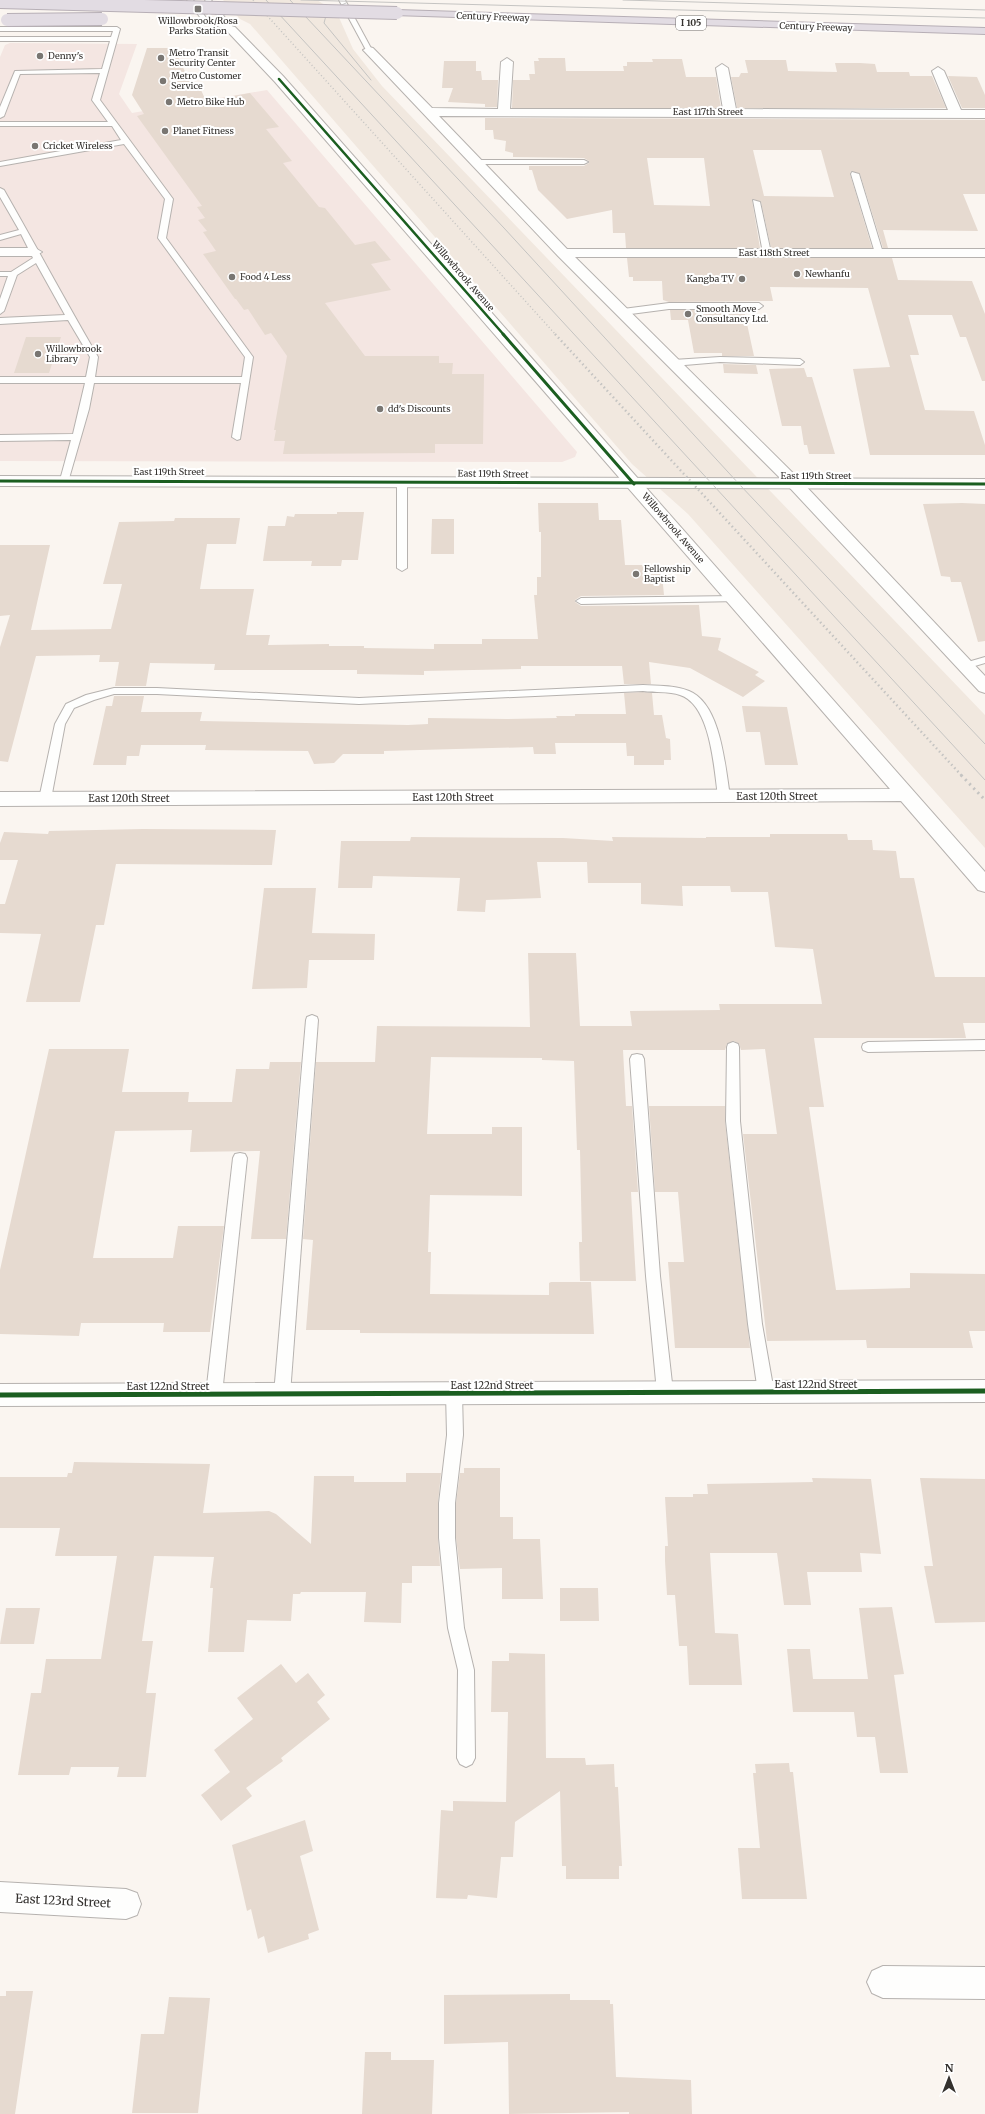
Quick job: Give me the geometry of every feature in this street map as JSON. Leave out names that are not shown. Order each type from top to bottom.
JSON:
[{"type":"highway","name":"Century Freeway","points":[[0,2],[985,31]]},
{"type":"highway","points":[[163,18],[397,13]]},
{"type":"highway","points":[[0,20],[124,19]]},
{"type":"street","name":"Willowbrook Avenue","points":[[231,29],[252,53],[279,79],[985,885]]},
{"type":"street","points":[[369,50],[430,112],[563,253],[795,484],[985,687]]},
{"type":"street","points":[[504,112],[507,62]]},
{"type":"street","points":[[722,68],[730,112]]},
{"type":"street","points":[[938,71],[956,114]]},
{"type":"street","name":"East 117th Street","points":[[430,112],[985,114]]},
{"type":"street","points":[[0,252],[36,255]]},
{"type":"street","name":"East 118th Street","points":[[563,253],[985,253]]},
{"type":"street","name":"East 119th Street","points":[[0,481],[402,481],[634,484],[985,484]]},
{"type":"street","name":"East 120th Street","points":[[0,799],[906,795]]},
{"type":"street","name":"East 122nd Street","points":[[0,1395],[985,1391]]},
{"type":"street","name":"East 123rd Street","points":[[0,1897],[126,1904]]},
{"type":"street","points":[[883,1982],[985,1982]]},
{"type":"lane","points":[[190,0],[205,20],[231,29]]},
{"type":"lane","points":[[208,0],[231,29]]},
{"type":"lane","points":[[342,0],[369,50]]},
{"type":"lane","points":[[0,29],[117,29],[96,100],[169,199],[162,238],[249,357],[237,437]]},
{"type":"lane","points":[[0,39],[114,39]]},
{"type":"lane","points":[[0,116],[17,72],[104,71]]},
{"type":"lane","points":[[0,124],[114,124]]},
{"type":"lane","points":[[0,164],[126,141]]},
{"type":"lane","points":[[477,162],[584,162]]},
{"type":"lane","points":[[855,174],[879,253]]},
{"type":"lane","points":[[1,194],[24,231],[94,357],[65,480]]},
{"type":"lane","points":[[756,202],[767,253]]},
{"type":"lane","points":[[0,238],[24,231]]},
{"type":"lane","points":[[0,311],[13,274],[36,255]]},
{"type":"lane","points":[[0,274],[13,274]]},
{"type":"lane","points":[[623,312],[669,306],[759,306]]},
{"type":"lane","points":[[0,321],[72,317]]},
{"type":"lane","points":[[673,363],[696,360],[736,359],[800,362]]},
{"type":"lane","points":[[0,380],[246,380]]},
{"type":"lane","points":[[0,438],[76,437]]},
{"type":"lane","points":[[402,481],[402,568]]},
{"type":"lane","points":[[581,601],[735,599]]},
{"type":"lane","points":[[965,666],[985,660]]},
{"type":"lane","points":[[45,799],[60,724],[70,706],[90,697],[114,692],[157,692],[359,701],[643,688],[686,693],[702,704],[709,721],[724,796]]},
{"type":"lane","points":[[282,1394],[312,1020]]},
{"type":"lane","points":[[868,1047],[985,1045]]},
{"type":"lane","points":[[733,1047],[733,1121],[756,1324],[766,1392]]},
{"type":"lane","points":[[637,1059],[653,1276],[665,1392]]},
{"type":"lane","points":[[214,1394],[240,1158]]},
{"type":"lane","points":[[454,1393],[455,1435],[447,1503],[447,1538],[456,1628],[466,1670],[466,1758]]},
{"type":"shaded area","points":[[223,0],[317,0],[337,13],[353,49],[382,86],[985,715],[985,848],[688,514],[632,464],[250,24],[240,19]]},
{"type":"shaded area","points":[[10,43],[137,44],[119,94],[132,113],[267,90],[577,452],[575,457],[562,462],[0,461],[0,57],[5,45]]},
{"type":"building","points":[[147,48],[174,48],[194,91],[201,90],[206,101],[250,93],[279,127],[266,129],[292,161],[283,163],[319,207],[325,208],[355,245],[375,241],[391,260],[371,264],[391,290],[325,303],[365,356],[439,356],[439,363],[453,363],[452,374],[484,374],[483,444],[435,444],[435,453],[283,454],[285,441],[274,441],[276,430],[274,430],[287,356],[271,333],[265,335],[248,309],[244,310],[203,254],[216,251],[203,232],[207,231],[198,220],[205,218],[197,207],[202,206],[137,116],[144,114],[132,95]]},
{"type":"building","points":[[538,58],[565,58],[566,71],[624,71],[623,66],[627,66],[627,62],[653,62],[652,59],[682,59],[686,77],[716,77],[721,108],[512,108],[513,80],[530,80],[529,74],[535,74],[534,61],[539,61]]},
{"type":"building","points":[[745,60],[786,60],[788,71],[837,72],[835,63],[860,63],[875,64],[877,72],[909,72],[910,76],[932,76],[946,108],[737,108],[731,77],[739,77],[741,73],[748,73]]},
{"type":"building","points":[[444,61],[476,61],[476,71],[481,71],[482,80],[498,80],[497,107],[485,107],[485,104],[448,102],[453,88],[442,88]]},
{"type":"building","points":[[948,76],[977,77],[985,95],[985,108],[962,108]]},
{"type":"building","points":[[485,118],[985,120],[985,194],[963,194],[978,231],[883,230],[888,248],[883,248],[860,174],[851,171],[850,174],[872,248],[771,248],[761,202],[753,199],[760,248],[626,248],[625,233],[613,233],[612,210],[567,219],[538,190],[532,170],[529,170],[529,166],[584,166],[589,163],[589,161],[584,158],[513,157],[513,153],[505,151],[506,141],[494,139],[493,130],[485,130]],"holes":[[[753,150],[821,150],[834,197],[764,196]],[[647,158],[704,158],[710,206],[654,205]]]},
{"type":"building","points":[[627,258],[892,258],[898,280],[972,281],[985,314],[985,381],[982,381],[966,337],[960,337],[952,315],[908,315],[919,355],[910,355],[925,410],[974,411],[985,445],[985,455],[870,455],[853,369],[890,367],[868,288],[770,287],[773,301],[669,302],[663,300],[662,281],[633,281],[633,277],[629,277]]},
{"type":"building","points":[[670,310],[744,310],[754,356],[722,356],[722,353],[694,353],[688,320],[671,320]]},
{"type":"building","name":"Willowbrook Library","points":[[26,337],[61,337],[49,373],[14,373]]},
{"type":"building","points":[[723,364],[756,365],[758,374],[724,373]]},
{"type":"building","points":[[804,368],[807,377],[812,377],[835,454],[809,454],[807,445],[804,445],[801,426],[782,426],[769,369]]},
{"type":"building","points":[[538,503],[598,503],[599,520],[621,520],[625,565],[661,565],[664,595],[581,596],[575,600],[575,602],[581,606],[699,605],[702,636],[721,638],[718,650],[759,672],[755,675],[765,681],[743,697],[690,668],[649,662],[651,684],[624,684],[622,666],[521,666],[521,669],[424,671],[424,675],[357,674],[357,670],[214,670],[215,664],[150,663],[146,686],[115,686],[119,662],[99,662],[100,655],[36,656],[8,762],[0,761],[0,647],[10,615],[0,616],[0,545],[50,545],[31,630],[111,629],[122,584],[103,584],[119,522],[174,521],[175,518],[240,518],[236,544],[207,544],[200,589],[254,589],[246,635],[270,635],[268,645],[329,644],[329,646],[364,646],[364,648],[434,649],[434,644],[482,644],[482,639],[538,639],[534,595],[537,595],[537,577],[541,577],[541,532],[539,532]]},
{"type":"building","points":[[923,504],[985,504],[985,641],[978,642],[961,582],[951,582],[950,577],[941,576]]},
{"type":"building","points":[[337,512],[364,512],[358,560],[342,560],[341,566],[311,566],[312,561],[263,561],[268,526],[285,526],[287,516],[294,517],[295,514],[337,514]]},
{"type":"building","points":[[432,519],[454,519],[454,554],[431,554]]},
{"type":"building","points":[[624,693],[652,693],[654,715],[662,715],[666,738],[670,739],[671,760],[664,760],[664,765],[634,765],[634,756],[627,756],[626,743],[555,743],[556,754],[534,754],[533,747],[384,751],[384,754],[343,754],[334,763],[314,764],[308,751],[205,750],[206,745],[141,745],[139,756],[127,756],[126,765],[93,765],[106,706],[112,706],[114,696],[144,696],[141,712],[202,712],[200,721],[408,725],[428,724],[428,718],[557,718],[556,716],[575,716],[575,714],[626,714]]},
{"type":"building","points":[[742,706],[787,707],[798,765],[765,765],[760,732],[746,732]]},
{"type":"building","points":[[143,829],[276,830],[272,865],[116,864],[104,925],[96,925],[80,1002],[26,1002],[41,934],[0,933],[0,904],[5,904],[18,860],[0,860],[0,843],[4,832],[48,834],[49,831]]},
{"type":"building","points":[[770,834],[847,834],[848,840],[872,840],[873,850],[896,851],[900,878],[914,878],[935,977],[985,977],[985,1023],[963,1023],[966,1038],[814,1038],[824,1107],[809,1107],[836,1290],[910,1288],[910,1273],[985,1274],[985,1331],[969,1331],[973,1348],[867,1348],[866,1340],[767,1341],[743,1134],[777,1134],[765,1049],[741,1050],[739,1044],[734,1041],[727,1044],[725,1050],[623,1050],[626,1106],[632,1106],[638,1192],[631,1192],[636,1281],[580,1281],[579,1242],[582,1242],[580,1150],[577,1150],[574,1061],[542,1060],[542,1058],[431,1057],[427,1134],[492,1134],[492,1127],[522,1127],[522,1196],[430,1195],[428,1252],[431,1252],[430,1294],[549,1295],[549,1283],[551,1282],[591,1282],[594,1334],[360,1333],[360,1330],[306,1330],[313,1240],[303,1239],[316,1062],[375,1062],[377,1026],[530,1027],[528,953],[576,953],[580,1026],[632,1026],[630,1011],[720,1010],[719,1004],[822,1004],[813,949],[775,947],[768,892],[731,892],[730,886],[682,886],[683,906],[641,904],[641,883],[588,883],[587,862],[537,862],[541,898],[486,900],[485,912],[457,911],[460,878],[373,876],[372,888],[338,888],[341,841],[410,841],[411,837],[563,838],[613,841],[612,837],[770,837]]},
{"type":"building","points":[[264,888],[316,888],[312,933],[375,934],[374,960],[309,960],[307,988],[252,989]]},
{"type":"building","points":[[49,1049],[129,1049],[122,1092],[189,1092],[188,1102],[232,1102],[236,1069],[269,1069],[270,1062],[301,1062],[286,1239],[251,1239],[260,1151],[190,1152],[192,1130],[115,1131],[93,1258],[173,1258],[178,1226],[224,1226],[210,1332],[163,1332],[164,1323],[81,1323],[79,1336],[0,1334],[0,1270]]},
{"type":"building","points":[[649,1106],[725,1106],[725,1121],[750,1348],[675,1348],[668,1262],[684,1262],[678,1192],[655,1192]]},
{"type":"building","points":[[74,1462],[210,1464],[203,1513],[269,1511],[276,1514],[311,1544],[314,1476],[354,1476],[354,1482],[406,1482],[406,1473],[441,1473],[438,1503],[440,1566],[412,1566],[412,1583],[402,1583],[401,1623],[364,1622],[366,1592],[301,1592],[300,1594],[293,1594],[291,1621],[247,1620],[244,1652],[208,1652],[213,1588],[210,1588],[214,1557],[154,1556],[142,1641],[153,1641],[146,1693],[156,1693],[146,1777],[117,1777],[119,1767],[71,1767],[69,1775],[18,1775],[31,1693],[41,1693],[46,1659],[101,1659],[117,1556],[55,1556],[60,1528],[0,1528],[0,1477],[67,1477],[68,1473],[72,1473]]},
{"type":"building","points":[[464,1468],[500,1468],[500,1517],[513,1517],[513,1539],[540,1539],[543,1599],[502,1599],[502,1568],[460,1569],[456,1538],[456,1503],[460,1473],[464,1473]]},
{"type":"building","points":[[812,1478],[871,1479],[881,1554],[860,1553],[862,1572],[807,1572],[811,1605],[784,1605],[777,1553],[710,1553],[715,1633],[738,1634],[742,1685],[689,1685],[687,1646],[679,1646],[675,1595],[667,1595],[665,1546],[668,1546],[665,1497],[693,1497],[693,1494],[708,1494],[707,1484],[813,1482]]},
{"type":"building","points":[[920,1478],[985,1479],[985,1622],[935,1623],[924,1566],[933,1566]]},
{"type":"building","points":[[560,1588],[598,1588],[599,1621],[560,1621]]},
{"type":"building","points":[[892,1607],[904,1674],[894,1675],[908,1773],[880,1773],[875,1737],[857,1737],[854,1712],[793,1712],[787,1649],[810,1649],[813,1679],[868,1679],[859,1608]]},
{"type":"building","points":[[6,1608],[40,1608],[34,1644],[0,1644]]},
{"type":"building","points":[[509,1653],[545,1654],[546,1758],[585,1758],[586,1765],[614,1764],[615,1787],[618,1787],[622,1866],[619,1866],[619,1879],[566,1879],[566,1866],[562,1866],[560,1791],[515,1822],[513,1857],[501,1857],[497,1898],[468,1895],[467,1899],[436,1898],[441,1810],[453,1811],[453,1801],[506,1802],[508,1712],[491,1712],[492,1661],[509,1661]]},
{"type":"building","points":[[281,1664],[296,1683],[308,1673],[325,1695],[317,1702],[330,1719],[281,1758],[283,1761],[246,1788],[252,1796],[221,1821],[201,1795],[230,1772],[214,1750],[253,1719],[237,1698]]},
{"type":"building","points":[[789,1763],[790,1772],[793,1772],[807,1899],[742,1899],[738,1848],[760,1848],[753,1773],[756,1773],[755,1764]]},
{"type":"building","points":[[305,1820],[313,1851],[300,1856],[319,1930],[308,1934],[309,1939],[268,1953],[264,1936],[258,1939],[251,1909],[247,1911],[232,1845]]},
{"type":"building","points":[[6,1991],[33,1991],[15,2114],[0,2114],[0,1996],[6,1996]]},
{"type":"building","points":[[570,1994],[570,2000],[610,2000],[610,2004],[613,2004],[616,2077],[691,2080],[692,2114],[629,2114],[629,2112],[509,2114],[508,2042],[444,2044],[444,1995]]},
{"type":"building","points":[[169,1997],[210,1998],[198,2113],[132,2113],[141,2034],[164,2034]]},
{"type":"building","points":[[365,2052],[391,2052],[391,2060],[434,2060],[432,2114],[362,2114]]},
{"type":"tram line","points":[[266,0],[985,780]]},
{"type":"tram line","points":[[290,0],[504,228],[739,484],[985,744]]},
{"type":"tram line","points":[[301,0],[985,18]]},
{"type":"tram line","points":[[623,0],[985,10]]},
{"type":"tram line","points":[[346,3],[327,12],[324,23],[371,80]]},
{"type":"railway","points":[[253,0],[556,335]]},
{"type":"railway","points":[[555,334],[962,776]]},
{"type":"railway","points":[[961,775],[985,800]]},
{"type":"cycle path","points":[[279,79],[634,484]]},
{"type":"cycle path","points":[[0,481],[985,484]]},
{"type":"cycle path","points":[[0,1395],[985,1391]]},
{"type":"place","name":"Willowbrook/Rosa Parks Station","points":[[198,9]]},
{"type":"place","name":"Denny's","points":[[40,56]]},
{"type":"place","name":"Metro Transit Security Center","points":[[161,58]]},
{"type":"place","name":"Metro Customer Service","points":[[163,81]]},
{"type":"place","name":"Metro Bike Hub","points":[[169,102]]},
{"type":"place","name":"Planet Fitness","points":[[165,131]]},
{"type":"place","name":"Cricket Wireless","points":[[35,146]]},
{"type":"place","name":"Newhanfu","points":[[797,274]]},
{"type":"place","name":"Food 4 Less","points":[[232,277]]},
{"type":"place","name":"Kangba TV","points":[[742,279]]},
{"type":"place","name":"Smooth Move Consultancy Ltd.","points":[[688,314]]},
{"type":"place","name":"Willowbrook Library","points":[[38,354]]},
{"type":"place","name":"dd's Discounts","points":[[380,409]]},
{"type":"place","name":"Fellowship Baptist","points":[[636,574]]}]
